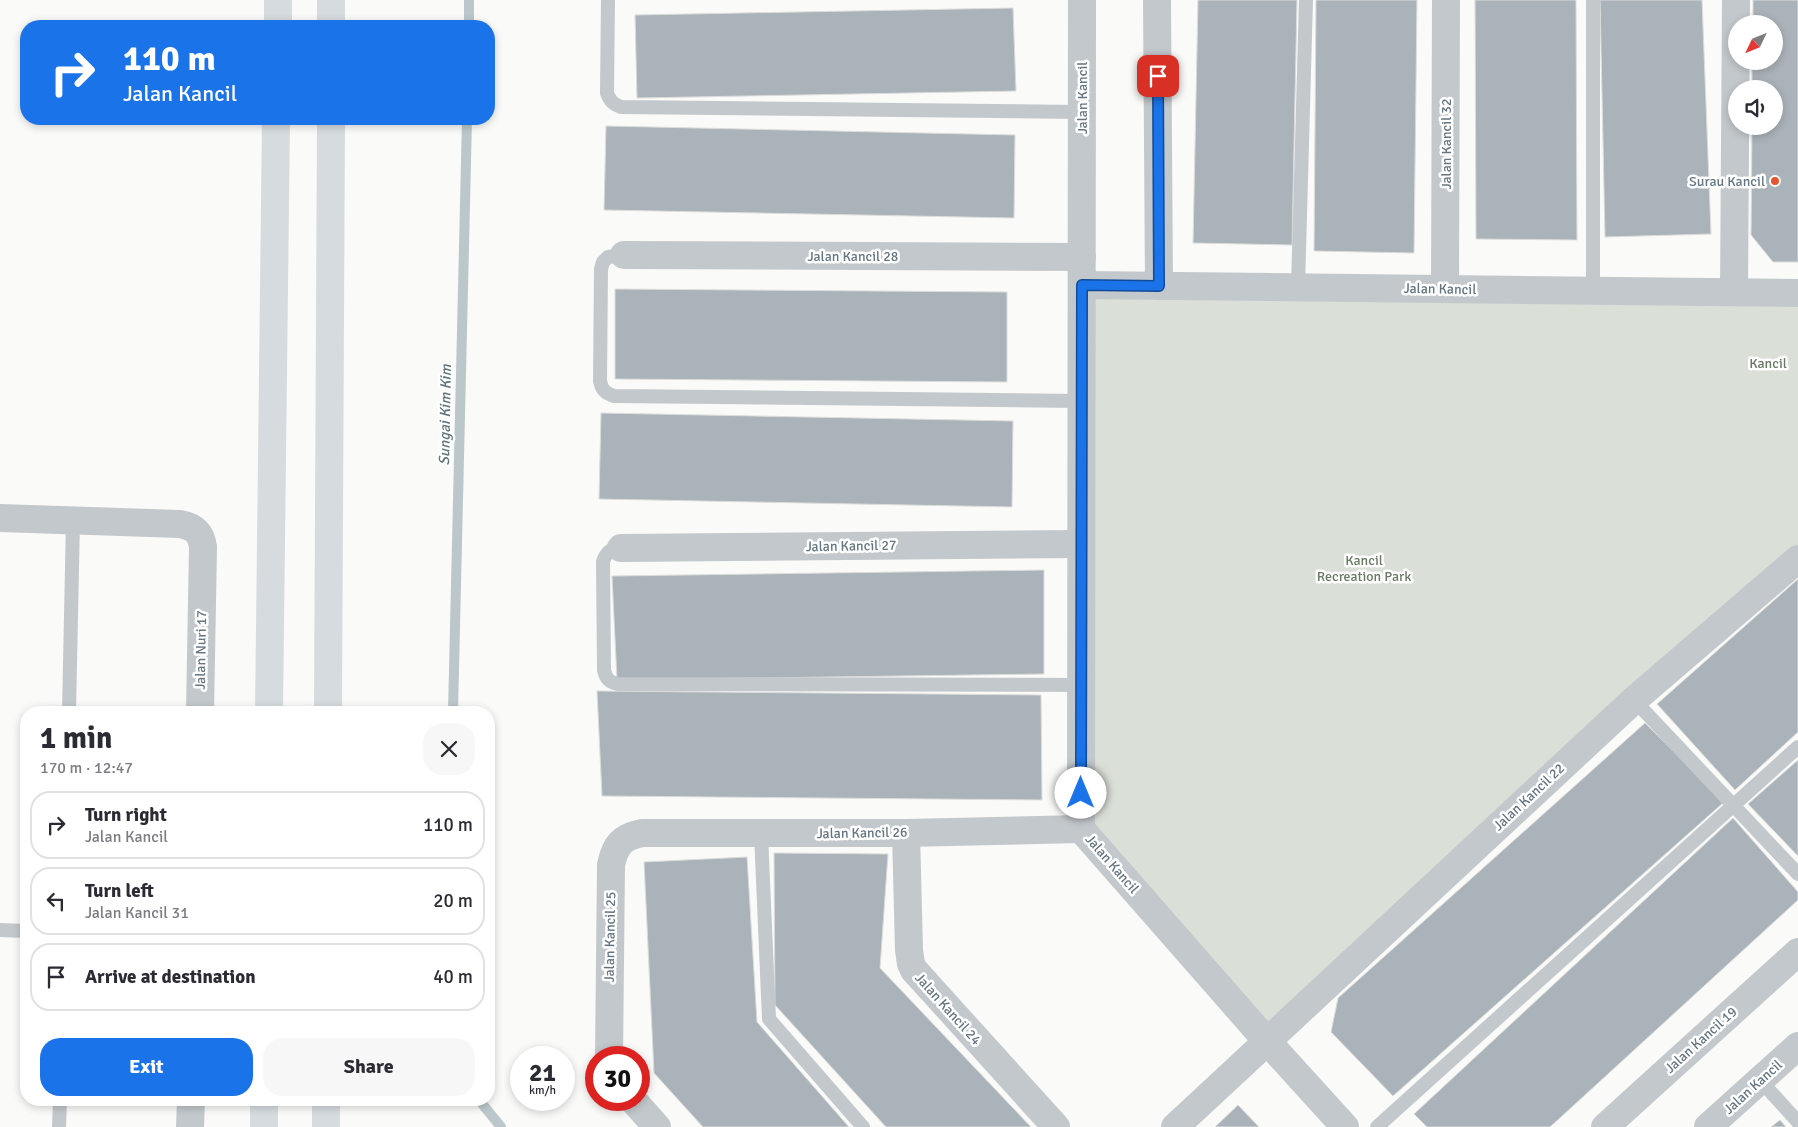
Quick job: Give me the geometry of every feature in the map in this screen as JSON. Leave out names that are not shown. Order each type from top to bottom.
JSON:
[{"type":"main road","points":[[278,0],[278,20]]},
{"type":"main road","points":[[331,0],[331,20]]},
{"type":"main road","points":[[269,706],[276,125]]},
{"type":"main road","points":[[328,706],[330,125]]},
{"type":"main road","points":[[264,1106],[264,1127]]},
{"type":"main road","points":[[326,1106],[326,1127]]},
{"type":"street","name":"Jalan Kancil","points":[[1082,0],[1081,829],[1345,1127]]},
{"type":"street","points":[[1157,0],[1159,286]]},
{"type":"street","name":"Jalan Kancil 32","points":[[1445,289],[1446,0]]},
{"type":"street","points":[[1734,292],[1736,0]]},
{"type":"street","name":"Jalan Kancil 28","points":[[624,255],[1082,257]]},
{"type":"street","name":"Jalan Kancil","points":[[1082,285],[1798,293]]},
{"type":"street","name":"Jalan Nuri 17","points":[[0,518],[180,524],[189,525],[197,530],[202,539],[203,547],[200,706]]},
{"type":"street","name":"Jalan Kancil 27","points":[[621,548],[1081,544]]},
{"type":"street","name":"Jalan Kancil 22","points":[[1175,1127],[1266,1040],[1634,700],[1798,559]]},
{"type":"street","name":"Jalan Kancil 26","points":[[642,833],[906,833],[1081,829]]},
{"type":"street","name":"Jalan Kancil 25","points":[[609,1046],[611,865],[613,852],[621,842],[631,835],[642,833]]},
{"type":"street","name":"Jalan Kancil 24","points":[[906,833],[909,950],[914,970],[1056,1127]]},
{"type":"street","name":"Jalan Kancil 19","points":[[1605,1127],[1798,952]]},
{"type":"street","name":"Jalan Kancil","points":[[1708,1127],[1798,1046]]},
{"type":"street","points":[[190,1106],[190,1127]]},
{"type":"street","points":[[643,1111],[657,1127]]},
{"type":"lane","points":[[608,0],[607,92],[609,99],[614,105],[621,107],[1082,112]]},
{"type":"lane","points":[[1298,287],[1306,0]]},
{"type":"lane","points":[[1593,0],[1593,290]]},
{"type":"lane","points":[[624,255],[608,257],[603,262],[601,269],[600,381],[602,389],[607,394],[614,396],[1082,401]]},
{"type":"lane","points":[[69,706],[73,520]]},
{"type":"lane","points":[[621,548],[610,550],[605,555],[603,562],[604,670],[606,677],[611,682],[618,684],[1082,685]]},
{"type":"lane","points":[[1634,700],[1798,874]]},
{"type":"lane","points":[[1377,1127],[1798,747]]},
{"type":"lane","points":[[760,834],[769,1018],[863,1127]]},
{"type":"lane","points":[[0,930],[20,931]]},
{"type":"lane","points":[[1760,1080],[1798,1122]]},
{"type":"lane","points":[[60,1106],[60,1127]]},
{"type":"green space","name":"Kancil Recreation Park","points":[[1076,285],[1798,293],[1798,559],[1273,1032],[1093,822]]},
{"type":"building","points":[[1198,0],[1297,0],[1292,245],[1193,243]]},
{"type":"building","points":[[1316,0],[1417,0],[1414,253],[1314,251]]},
{"type":"building","points":[[1475,0],[1576,0],[1577,240],[1476,239]]},
{"type":"building","points":[[1600,0],[1702,0],[1711,234],[1605,237]]},
{"type":"building","name":"Surau Kancil","points":[[1753,0],[1798,0],[1798,262],[1773,262],[1751,235],[1752,135],[1783,135],[1783,80],[1752,80],[1752,70],[1783,70],[1783,15],[1753,15]]},
{"type":"building","points":[[1013,8],[1016,91],[637,98],[635,15]]},
{"type":"building","points":[[606,126],[1015,135],[1014,218],[604,210]]},
{"type":"building","points":[[615,289],[1007,292],[1007,382],[615,379]]},
{"type":"building","points":[[601,413],[1013,421],[1012,507],[599,499]]},
{"type":"building","points":[[1044,570],[1044,674],[617,680],[612,576]]},
{"type":"building","points":[[1798,579],[1798,732],[1735,790],[1657,704]]},
{"type":"building","points":[[597,691],[1041,695],[1042,800],[602,796]]},
{"type":"building","points":[[1645,723],[1724,802],[1393,1096],[1331,1032],[1338,998]]},
{"type":"building","points":[[1798,760],[1798,856],[1748,804]]},
{"type":"building","points":[[1733,818],[1798,892],[1798,900],[1550,1127],[1427,1127],[1414,1114]]},
{"type":"building","points":[[774,853],[888,854],[880,968],[1031,1127],[886,1127],[775,1005]]},
{"type":"building","points":[[747,857],[757,1022],[849,1127],[703,1127],[654,1073],[644,862]]},
{"type":"building","points":[[1238,1105],[1259,1127],[1215,1127]]},
{"type":"building","points":[[1780,1120],[1786,1127],[1771,1127]]},
{"type":"waterway","name":"Sungai Kim Kim","points":[[469,0],[469,20]]},
{"type":"waterway","name":"Sungai Kim Kim","points":[[453,706],[467,125]]},
{"type":"waterway","name":"Sungai Kim Kim","points":[[484,1106],[501,1127]]},
{"type":"place","name":"Surau Kancil","points":[[1775,181]]},
{"type":"route","points":[[1081,793],[1082,285],[1159,286],[1158,76]]},
{"type":"park label","name":"Kancil","points":[[1768,363]]}]
